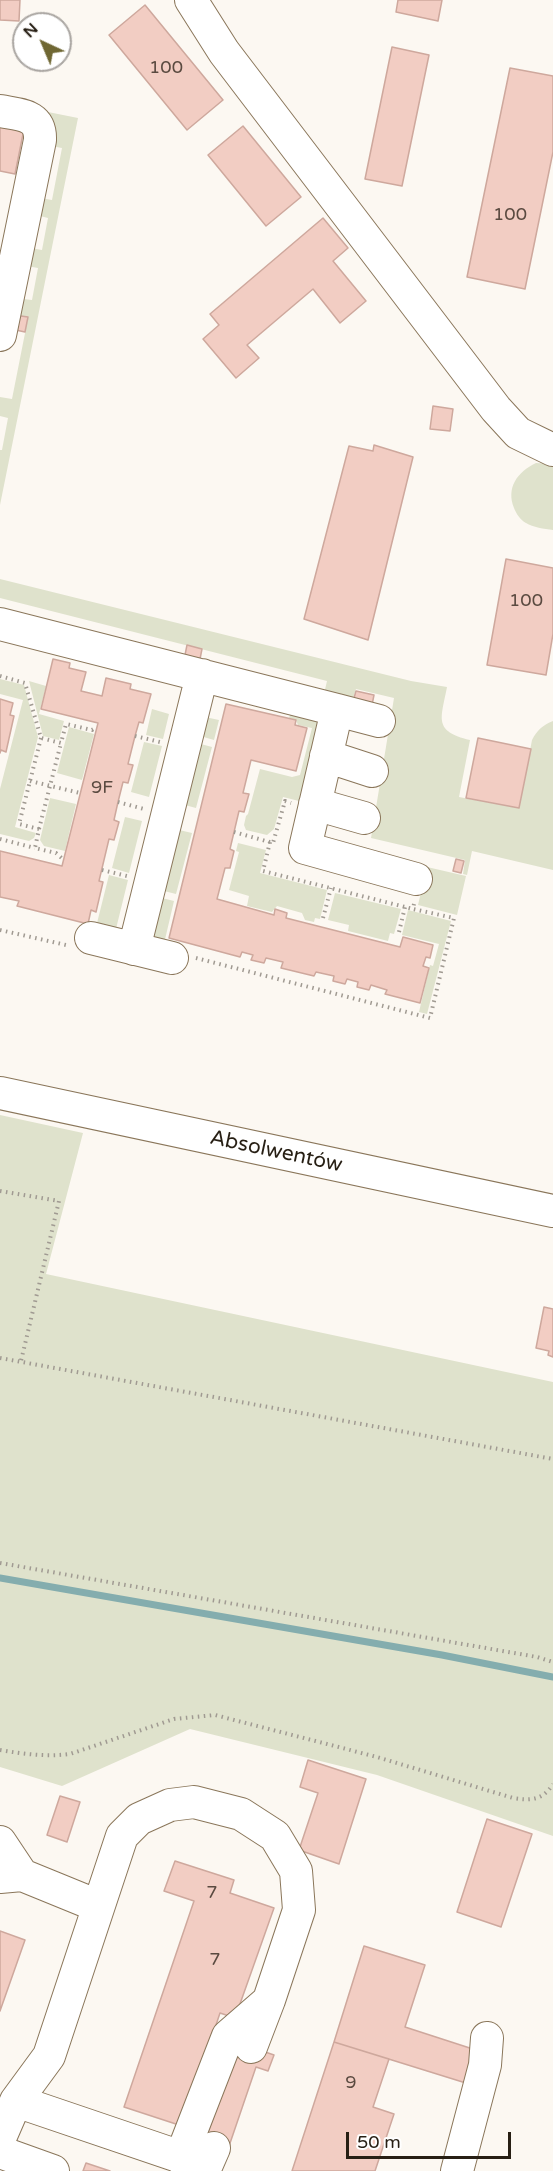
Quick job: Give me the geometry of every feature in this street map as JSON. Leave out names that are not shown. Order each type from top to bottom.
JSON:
[{"type":"street","points":[[191,0],[224,52],[496,409],[518,433],[553,450]]},
{"type":"street","points":[[0,111],[34,120],[40,129],[38,151],[0,335]]},
{"type":"street","points":[[0,624],[379,721]]},
{"type":"street","points":[[134,949],[202,675]]},
{"type":"street","points":[[337,710],[305,848],[412,898]]},
{"type":"street","points":[[326,756],[372,771]]},
{"type":"street","points":[[315,804],[364,818]]},
{"type":"street","points":[[80,942],[181,957]]},
{"type":"street","name":"Absolwentów","points":[[0,1093],[553,1211]]},
{"type":"street","points":[[0,2138],[16,2101],[49,2056],[122,1836],[139,1819],[170,1805],[194,1802],[241,1814],[276,1836],[296,1871],[299,1910],[251,2047]]},
{"type":"street","points":[[0,1842],[11,1876],[98,1906]]},
{"type":"street","points":[[16,2101],[197,2162],[228,2036],[269,2000]]},
{"type":"street","points":[[457,2171],[485,2065],[487,2038]]},
{"type":"street","points":[[0,2152],[53,2171]]},
{"type":"path","points":[[0,676],[26,683],[41,738],[19,824],[39,829]]},
{"type":"path","points":[[35,848],[66,724],[92,730],[97,727]]},
{"type":"path","points":[[135,736],[167,744]]},
{"type":"path","points":[[41,738],[61,743]]},
{"type":"path","points":[[30,781],[80,793]]},
{"type":"path","points":[[118,802],[150,810]]},
{"type":"path","points":[[0,839],[56,853],[64,860]]},
{"type":"path","points":[[181,957],[430,1018],[454,918],[412,898],[331,888],[263,871],[270,842]]},
{"type":"path","points":[[102,870],[133,877]]},
{"type":"path","points":[[323,918],[331,888]]},
{"type":"path","points":[[399,932],[412,898]]},
{"type":"path","points":[[0,930],[80,942]]},
{"type":"path","points":[[0,1191],[59,1202],[21,1361]]},
{"type":"path","points":[[0,1358],[553,1459]]},
{"type":"path","points":[[0,1563],[537,1657],[553,1662]]},
{"type":"path","points":[[0,1750],[41,1756],[70,1754],[174,1719],[215,1714],[513,1798],[530,1801],[548,1792],[553,1784]]},
{"type":"green space","points":[[33,109],[78,118],[0,505],[0,450],[2,450],[8,418],[0,416],[0,397],[12,399],[28,318],[12,314],[15,298],[32,300],[38,268],[21,265],[25,247],[42,250],[48,218],[32,214],[35,197],[52,200],[62,148],[45,145]]},
{"type":"green space","points":[[536,463],[553,464],[553,530],[535,527],[524,522],[516,512],[512,501],[512,487],[515,481],[523,471]]},
{"type":"green space","points":[[0,579],[411,681],[447,687],[442,722],[450,732],[470,740],[459,797],[519,808],[532,740],[541,728],[553,721],[553,870],[472,851],[467,875],[463,874],[465,860],[371,838],[394,698],[356,689],[351,705],[323,698],[327,681],[0,598]]},
{"type":"green space","points":[[0,679],[24,685],[38,737],[15,827],[36,833],[29,841],[0,834],[0,789],[23,700],[0,694]]},
{"type":"green space","points":[[29,681],[46,686],[39,714],[64,721],[59,740],[43,736]]},
{"type":"green space","points":[[152,709],[169,714],[163,739],[146,735]]},
{"type":"green space","points":[[291,712],[316,719],[319,722],[299,801],[283,797],[274,829],[267,835],[246,830],[244,825],[246,816],[260,769],[292,777],[300,775],[312,728],[298,725],[296,720],[289,718]]},
{"type":"green space","points":[[205,717],[219,720],[214,740],[200,736]]},
{"type":"green space","points":[[69,727],[94,734],[82,780],[57,773]]},
{"type":"green space","points":[[144,742],[162,746],[149,797],[131,792]]},
{"type":"green space","points":[[197,743],[212,747],[196,808],[181,804]]},
{"type":"green space","points":[[50,798],[76,804],[65,851],[44,846],[40,840]]},
{"type":"green space","points":[[125,817],[142,821],[129,873],[112,868]]},
{"type":"green space","points":[[175,829],[192,833],[176,894],[160,890]]},
{"type":"green space","points":[[238,843],[266,850],[260,873],[327,890],[320,919],[315,918],[314,922],[305,920],[302,913],[277,906],[272,912],[247,906],[249,896],[229,890],[239,852],[236,851]]},
{"type":"green space","points":[[427,867],[466,876],[457,915],[418,905]]},
{"type":"green space","points":[[109,875],[128,880],[114,937],[94,925],[97,923]]},
{"type":"green space","points":[[335,893],[401,909],[394,934],[390,933],[388,941],[348,931],[349,925],[328,920]]},
{"type":"green space","points":[[158,897],[174,901],[163,948],[152,933]]},
{"type":"green space","points":[[408,910],[451,921],[427,1014],[419,1012],[430,965],[433,966],[439,944],[402,935]]},
{"type":"green space","points":[[0,1115],[83,1133],[46,1274],[553,1382],[553,1836],[377,1775],[190,1729],[62,1786],[0,1767]]},
{"type":"building","points":[[0,0],[20,0],[19,12],[12,12],[12,21],[0,20]]},
{"type":"building","points":[[398,0],[442,0],[438,21],[396,12]]},
{"type":"building","points":[[145,5],[223,100],[187,130],[109,35]]},
{"type":"building","points":[[392,47],[429,55],[402,186],[365,179]]},
{"type":"building","points":[[510,68],[553,76],[553,152],[525,289],[467,277]]},
{"type":"building","points":[[0,119],[25,124],[15,174],[0,171]]},
{"type":"building","points":[[243,126],[301,197],[266,226],[208,155]]},
{"type":"building","points":[[323,218],[348,248],[333,261],[366,301],[340,323],[313,289],[247,345],[259,358],[236,378],[203,339],[219,325],[210,314]]},
{"type":"building","points":[[14,315],[28,317],[25,332],[11,329]]},
{"type":"building","points":[[433,406],[453,409],[450,431],[430,429]]},
{"type":"building","points":[[374,445],[413,457],[368,640],[304,619],[349,446],[373,451]]},
{"type":"building","points":[[506,559],[553,568],[553,634],[546,675],[487,665]]},
{"type":"building","points":[[187,645],[202,649],[199,664],[184,660]]},
{"type":"building","points":[[53,659],[70,663],[69,668],[86,672],[81,691],[102,696],[106,678],[131,684],[130,689],[151,694],[143,723],[139,722],[135,736],[128,764],[133,765],[128,783],[123,782],[114,820],[119,822],[114,840],[109,839],[99,881],[103,882],[96,912],[91,910],[88,924],[17,906],[19,901],[0,897],[0,851],[62,866],[98,723],[41,709]]},
{"type":"building","points":[[356,691],[374,695],[371,710],[352,705]]},
{"type":"building","points":[[0,699],[13,703],[10,715],[14,716],[6,752],[1,750],[0,753]]},
{"type":"building","points":[[226,704],[296,720],[295,725],[307,728],[296,771],[251,760],[243,793],[249,794],[244,812],[239,811],[230,849],[234,851],[230,868],[225,868],[217,899],[274,915],[275,909],[287,913],[286,918],[400,947],[403,937],[433,945],[430,958],[426,957],[423,966],[429,968],[420,1003],[385,994],[387,990],[371,985],[369,990],[357,987],[358,982],[347,979],[345,984],[333,981],[334,976],[316,972],[314,976],[281,968],[283,962],[266,958],[264,963],[251,960],[253,955],[242,952],[240,957],[169,938]]},
{"type":"building","points":[[478,738],[531,749],[519,808],[466,798]]},
{"type":"building","points":[[456,859],[464,861],[461,873],[453,871]]},
{"type":"building","points":[[544,1307],[553,1309],[553,1357],[548,1355],[549,1351],[536,1348]]},
{"type":"building","points":[[308,1760],[366,1779],[339,1864],[299,1850],[318,1793],[300,1787]]},
{"type":"building","points":[[60,1796],[80,1802],[67,1842],[47,1835]]},
{"type":"building","points":[[487,1819],[532,1834],[501,1927],[457,1912]]},
{"type":"building","points":[[175,1861],[234,1880],[230,1893],[274,1908],[235,2018],[220,2013],[182,2126],[124,2107],[194,1901],[164,1891]]},
{"type":"building","points":[[0,1931],[25,1940],[0,2011]]},
{"type":"building","points":[[364,1946],[425,1965],[405,2027],[479,2051],[469,2084],[334,2042]]},
{"type":"building","points":[[334,2042],[389,2059],[373,2107],[394,2114],[375,2171],[292,2171]]},
{"type":"building","points":[[239,2043],[274,2055],[268,2071],[256,2067],[227,2152],[204,2144]]},
{"type":"building","points":[[86,2163],[110,2171],[83,2171]]},
{"type":"waterway","points":[[0,1578],[442,1655],[553,1677]]}]
